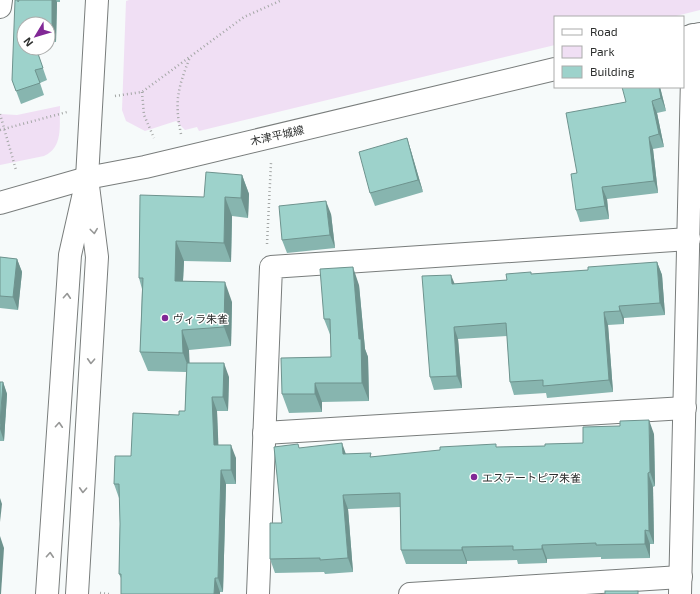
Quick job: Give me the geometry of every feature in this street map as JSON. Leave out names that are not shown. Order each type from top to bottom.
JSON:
[{"type":"street","points":[[0,0],[0,8]]},
{"type":"street","points":[[47,594],[70,255],[87,178],[97,0]]},
{"type":"street","points":[[410,594],[680,586],[689,239],[692,36]]},
{"type":"street","name":"木津平城線","points":[[0,203],[87,178],[160,163],[554,69]]},
{"type":"street","points":[[77,594],[97,257],[87,178]]},
{"type":"street","points":[[258,594],[271,267],[689,239]]},
{"type":"street","points":[[264,433],[685,408]]},
{"type":"path","points":[[114,96],[142,92],[244,17],[282,0]]},
{"type":"path","points":[[181,136],[178,119],[178,96],[180,83],[190,56]]},
{"type":"path","points":[[142,92],[144,115],[154,138]]},
{"type":"path","points":[[0,130],[67,112]]},
{"type":"path","points":[[0,114],[16,170]]},
{"type":"path","points":[[271,163],[267,254],[271,267]]},
{"type":"green space","points":[[700,0],[700,10],[676,16],[554,16],[554,45],[199,131],[197,127],[185,130],[176,121],[145,131],[126,121],[122,110],[126,1]]},
{"type":"green space","points":[[60,106],[60,128],[58,141],[50,152],[44,156],[0,165],[0,114],[17,115]]},
{"type":"building","points":[[15,0],[18,0],[18,2],[19,0],[52,0],[52,16],[16,16],[16,56],[39,56],[43,68],[35,70],[40,83],[16,91],[12,80]]},
{"type":"building","points":[[622,88],[659,88],[661,98],[652,101],[659,134],[649,137],[654,181],[602,187],[605,206],[576,210],[571,174],[577,173],[566,113],[626,102]]},
{"type":"building","points":[[407,138],[418,180],[370,193],[359,152]]},
{"type":"building","points":[[206,172],[242,175],[241,198],[225,197],[224,243],[176,241],[175,281],[225,282],[224,327],[182,330],[183,353],[140,352],[143,278],[139,278],[140,195],[204,197]]},
{"type":"building","points":[[326,201],[330,235],[282,240],[279,206]]},
{"type":"building","points":[[0,257],[17,259],[13,297],[0,296]]},
{"type":"building","points":[[657,262],[660,303],[619,306],[620,311],[604,312],[609,380],[543,386],[543,380],[510,382],[506,323],[454,327],[457,376],[430,377],[422,276],[451,275],[452,284],[507,280],[506,274],[531,272],[531,274],[588,270],[588,267]]},
{"type":"building","points":[[353,267],[359,339],[361,339],[362,383],[315,383],[315,394],[282,394],[281,358],[331,357],[330,319],[324,319],[320,269]]},
{"type":"building","points":[[187,363],[224,363],[223,397],[212,397],[214,445],[231,445],[231,470],[221,470],[218,578],[215,578],[214,594],[121,594],[121,574],[119,574],[119,484],[114,484],[115,456],[131,456],[133,413],[179,415],[179,411],[185,411]]},
{"type":"building","points":[[0,382],[3,382],[0,424]]},
{"type":"building","points":[[649,420],[649,531],[645,530],[645,544],[596,545],[596,543],[542,545],[542,549],[513,550],[513,546],[462,547],[462,550],[401,550],[400,493],[343,495],[348,558],[320,560],[320,558],[270,559],[270,523],[282,523],[274,447],[298,444],[299,448],[342,443],[343,454],[371,453],[370,457],[440,450],[440,447],[496,444],[496,447],[545,446],[545,444],[583,443],[583,427],[620,426],[620,421]]},
{"type":"building","points":[[605,591],[638,591],[638,594],[605,594]]},
{"type":"place","name":"ヴィラ朱雀","points":[[165,318]]},
{"type":"place","name":"エステートピア朱雀","points":[[474,477]]}]
